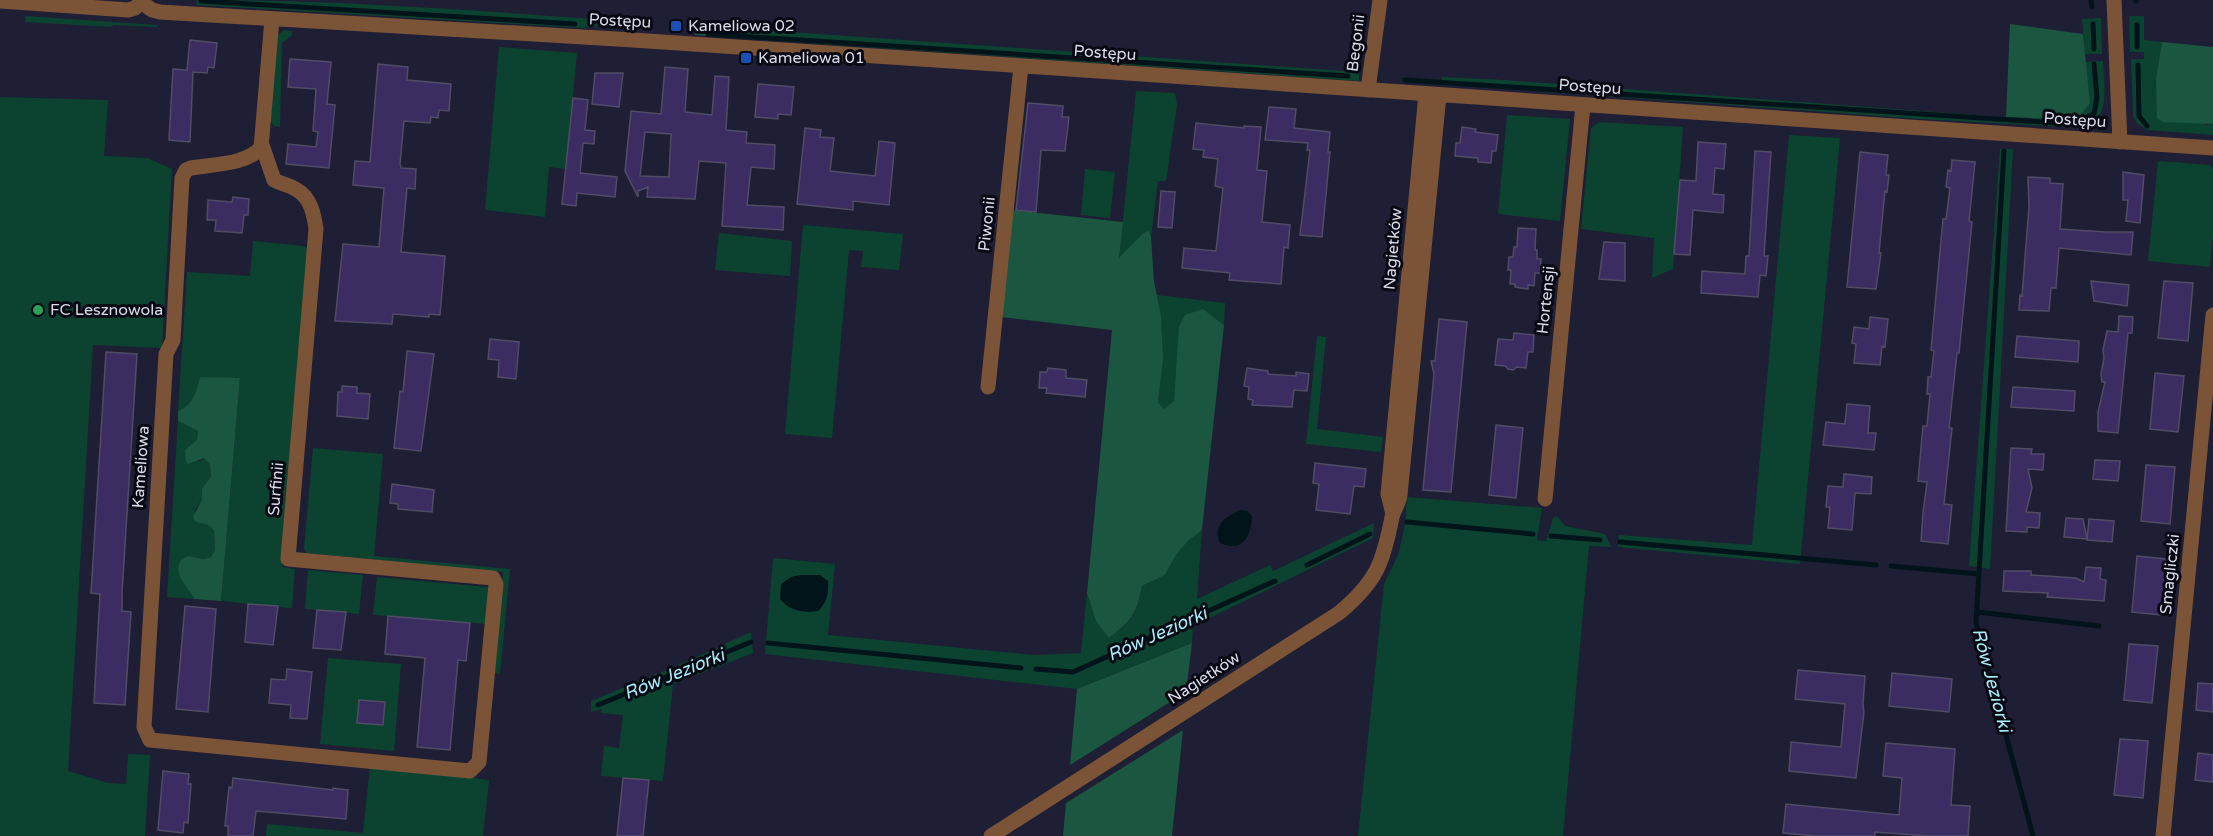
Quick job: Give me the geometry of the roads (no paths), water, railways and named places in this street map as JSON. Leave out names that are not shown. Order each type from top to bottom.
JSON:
[{"type":"street","name":"Begonii","points":[[1368,90],[1380,0]]},
{"type":"street","points":[[2114,0],[2120,142]]},
{"type":"street","name":"Postępu","points":[[0,2],[128,10],[135,8],[141,1],[152,10],[160,12],[633,40],[2213,148]]},
{"type":"street","points":[[262,145],[272,19]]},
{"type":"street","name":"Piwonii","points":[[988,387],[1021,66]]},
{"type":"street","name":"Nagietków","points":[[991,836],[1339,613],[1374,577],[1385,551],[1393,514],[1400,495],[1432,94]]},
{"type":"street","name":"Hortensji","points":[[1545,499],[1583,105]]},
{"type":"street","name":"Surfinii","points":[[262,145],[274,180],[297,189],[303,195],[312,210],[316,229],[288,559],[493,578],[496,584],[479,762],[470,771],[385,762]]},
{"type":"street","name":"Kameliowa","points":[[262,145],[259,151],[244,159],[191,168],[182,178],[173,340],[166,354],[144,727],[150,740],[385,762]]},
{"type":"street","name":"Smagliczki","points":[[2163,836],[2213,315]]},
{"type":"waterway","points":[[2091,0],[2092,7]]},
{"type":"waterway","points":[[201,1],[575,24]]},
{"type":"waterway","points":[[2093,24],[2094,49]]},
{"type":"waterway","points":[[2137,25],[2137,47]]},
{"type":"waterway","points":[[708,34],[1348,76]]},
{"type":"waterway","points":[[1405,80],[2072,124],[2094,114],[2097,97],[2094,64]]},
{"type":"waterway","points":[[2138,65],[2139,116],[2147,126]]},
{"type":"waterway","points":[[2004,151],[1976,623],[2033,836]]},
{"type":"waterway","name":"Rów Jeziorki","points":[[1407,522],[1533,534]]},
{"type":"waterway","name":"Rów Jeziorki","points":[[1307,565],[1370,534]]},
{"type":"waterway","name":"Rów Jeziorki","points":[[1551,536],[1600,540]]},
{"type":"waterway","name":"Rów Jeziorki","points":[[1620,542],[1876,565]]},
{"type":"waterway","name":"Rów Jeziorki","points":[[1891,566],[1979,574]]},
{"type":"waterway","name":"Rów Jeziorki","points":[[1036,669],[1073,672],[1275,581]]},
{"type":"waterway","points":[[1977,612],[2099,626]]},
{"type":"waterway","name":"Rów Jeziorki","points":[[598,705],[751,642]]},
{"type":"waterway","name":"Rów Jeziorki","points":[[768,643],[1021,668]]},
{"type":"place","name":"Kameliowa 02","points":[[676,26]]},
{"type":"place","name":"Kameliowa 01","points":[[746,58]]},
{"type":"place","name":"FC Lesznowola","points":[[38,310]]}]
